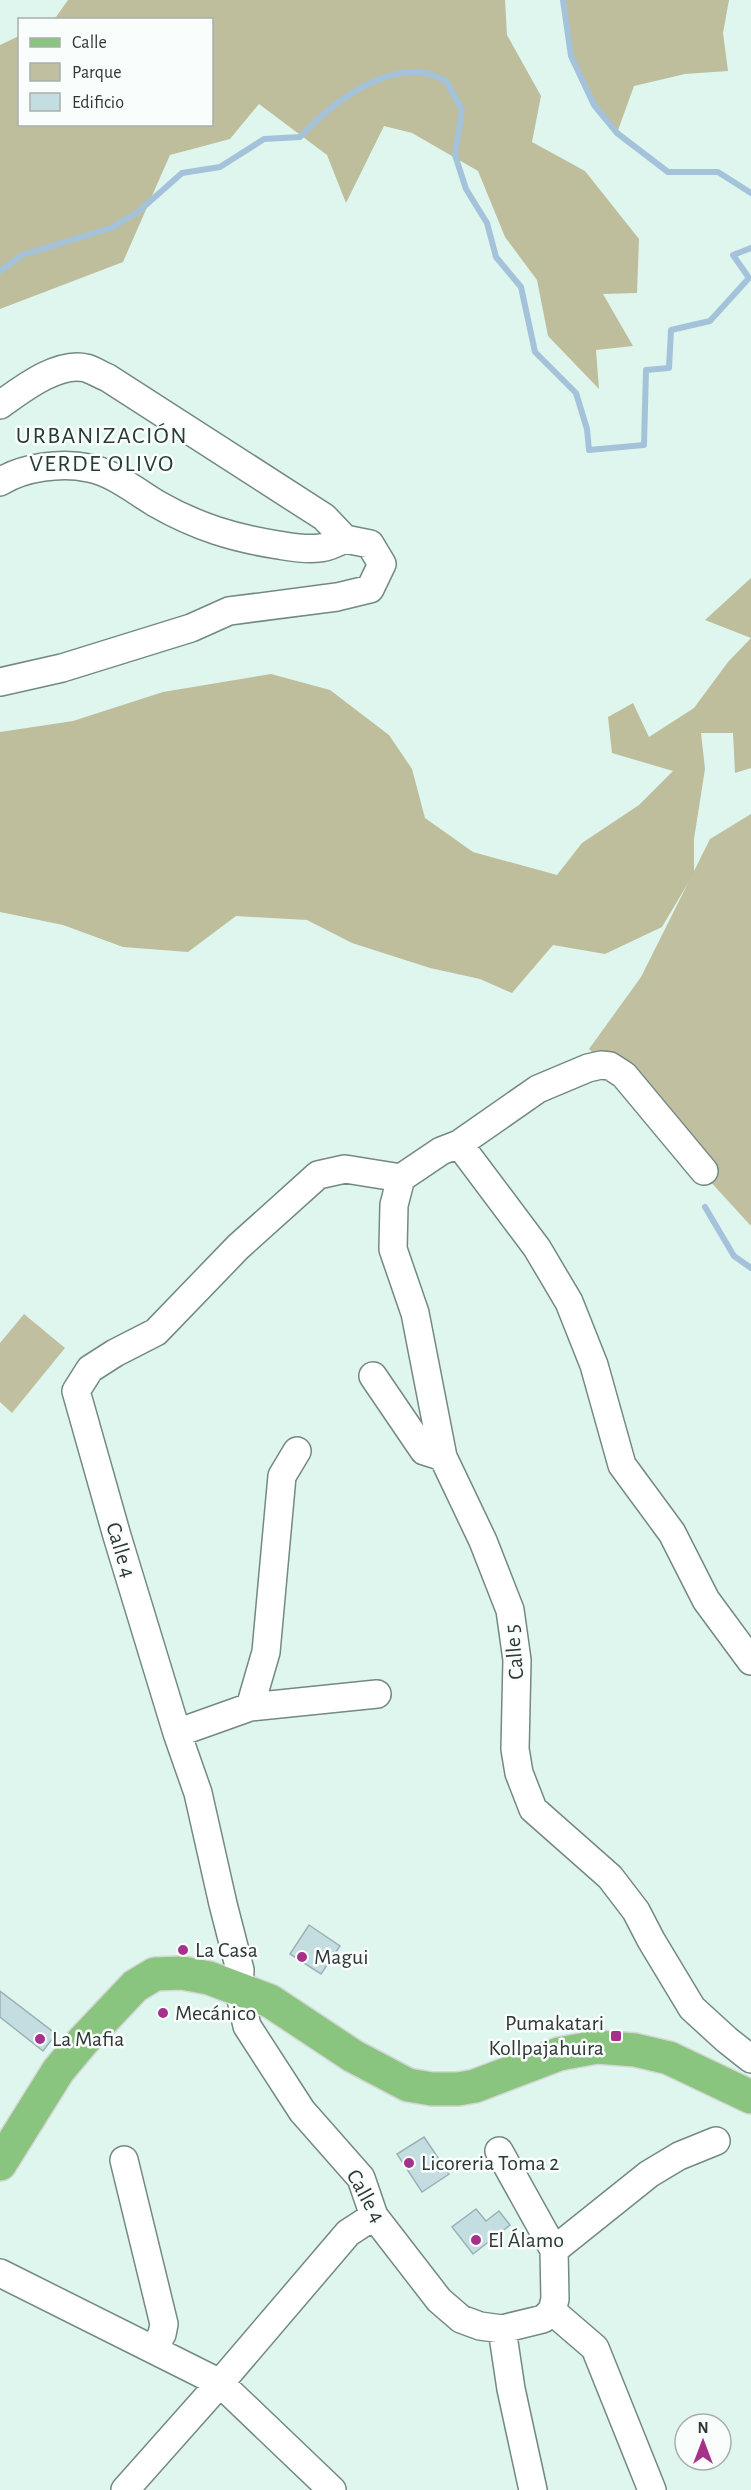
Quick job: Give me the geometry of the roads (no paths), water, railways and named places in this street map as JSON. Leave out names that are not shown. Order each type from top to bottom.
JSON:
[{"type":"main road","points":[[0,2164],[58,2072],[135,1986],[155,1974],[182,1973],[208,1978],[270,2001],[353,2056],[408,2085],[432,2089],[458,2089],[475,2086],[559,2054],[597,2047],[635,2050],[669,2058],[751,2097]]},
{"type":"street","points":[[0,405],[29,384],[62,369],[85,368],[108,378],[324,517],[345,539]]},
{"type":"street","points":[[0,482],[33,470],[67,465],[91,468],[170,512],[238,539],[296,548],[321,549],[345,539],[370,544],[382,564],[370,589],[337,597],[229,611],[191,628],[62,668],[0,682]]},
{"type":"street","points":[[401,1178],[441,1151],[459,1144],[538,1089],[588,1068],[610,1066],[624,1075],[704,1171]]},
{"type":"street","points":[[459,1144],[537,1248],[569,1302],[594,1365],[622,1465],[672,1533],[706,1600],[751,1661]]},
{"type":"street","name":"Calle 4","points":[[401,1178],[345,1169],[318,1175],[238,1247],[156,1332],[90,1369],[76,1391],[177,1733],[198,1793],[240,1970],[239,1990],[247,2026],[302,2111],[361,2178],[374,2216],[439,2300],[461,2319],[480,2326],[502,2329],[543,2319],[552,2311]]},
{"type":"street","name":"Calle 5","points":[[401,1178],[394,1205],[393,1249],[415,1313],[443,1457],[483,1541],[510,1610],[517,1660],[515,1749],[519,1773],[533,1809],[610,1877],[636,1911],[692,2008],[751,2059]]},
{"type":"street","points":[[373,1376],[424,1451],[443,1457]]},
{"type":"street","points":[[250,1707],[266,1652],[282,1476],[297,1451]]},
{"type":"street","points":[[177,1733],[250,1707],[377,1694]]},
{"type":"street","points":[[554,2250],[649,2174],[680,2156],[716,2142]]},
{"type":"street","points":[[499,2151],[554,2250],[555,2299],[552,2311],[595,2348],[652,2490]]},
{"type":"street","points":[[124,2160],[164,2324],[162,2334],[154,2349]]},
{"type":"street","points":[[124,2490],[348,2233],[374,2216]]},
{"type":"street","points":[[0,2274],[220,2382],[332,2490]]},
{"type":"street","points":[[502,2329],[511,2389],[533,2490]]},
{"type":"waterway","points":[[563,0],[571,56],[594,105],[617,133],[668,172],[718,172],[751,193]]},
{"type":"waterway","points":[[0,271],[22,255],[111,228],[138,212],[182,173],[220,167],[264,139],[300,137],[324,113],[369,84],[402,73],[426,73],[446,81],[462,110],[455,155],[466,189],[487,223],[496,257],[521,287],[535,352],[576,393],[587,429],[589,450],[644,445],[646,370],[669,368],[671,330],[710,321],[749,278],[733,255],[751,248]]},
{"type":"waterway","points":[[705,1207],[734,1256],[751,1268]]},
{"type":"place","name":"La Casa","points":[[183,1950]]},
{"type":"place","name":"Magui","points":[[302,1957]]},
{"type":"place","name":"Mecánico","points":[[163,2013]]},
{"type":"place","name":"Pumakatari Kollpajahuira","points":[[616,2036]]},
{"type":"place","name":"La Mafia","points":[[40,2039]]},
{"type":"place","name":"Licoreria Toma 2","points":[[409,2163]]},
{"type":"place","name":"El Álamo","points":[[476,2240]]},
{"type":"district","name":"URBANIZACIÓN VERDE OLIVO","points":[[102,450]]}]
